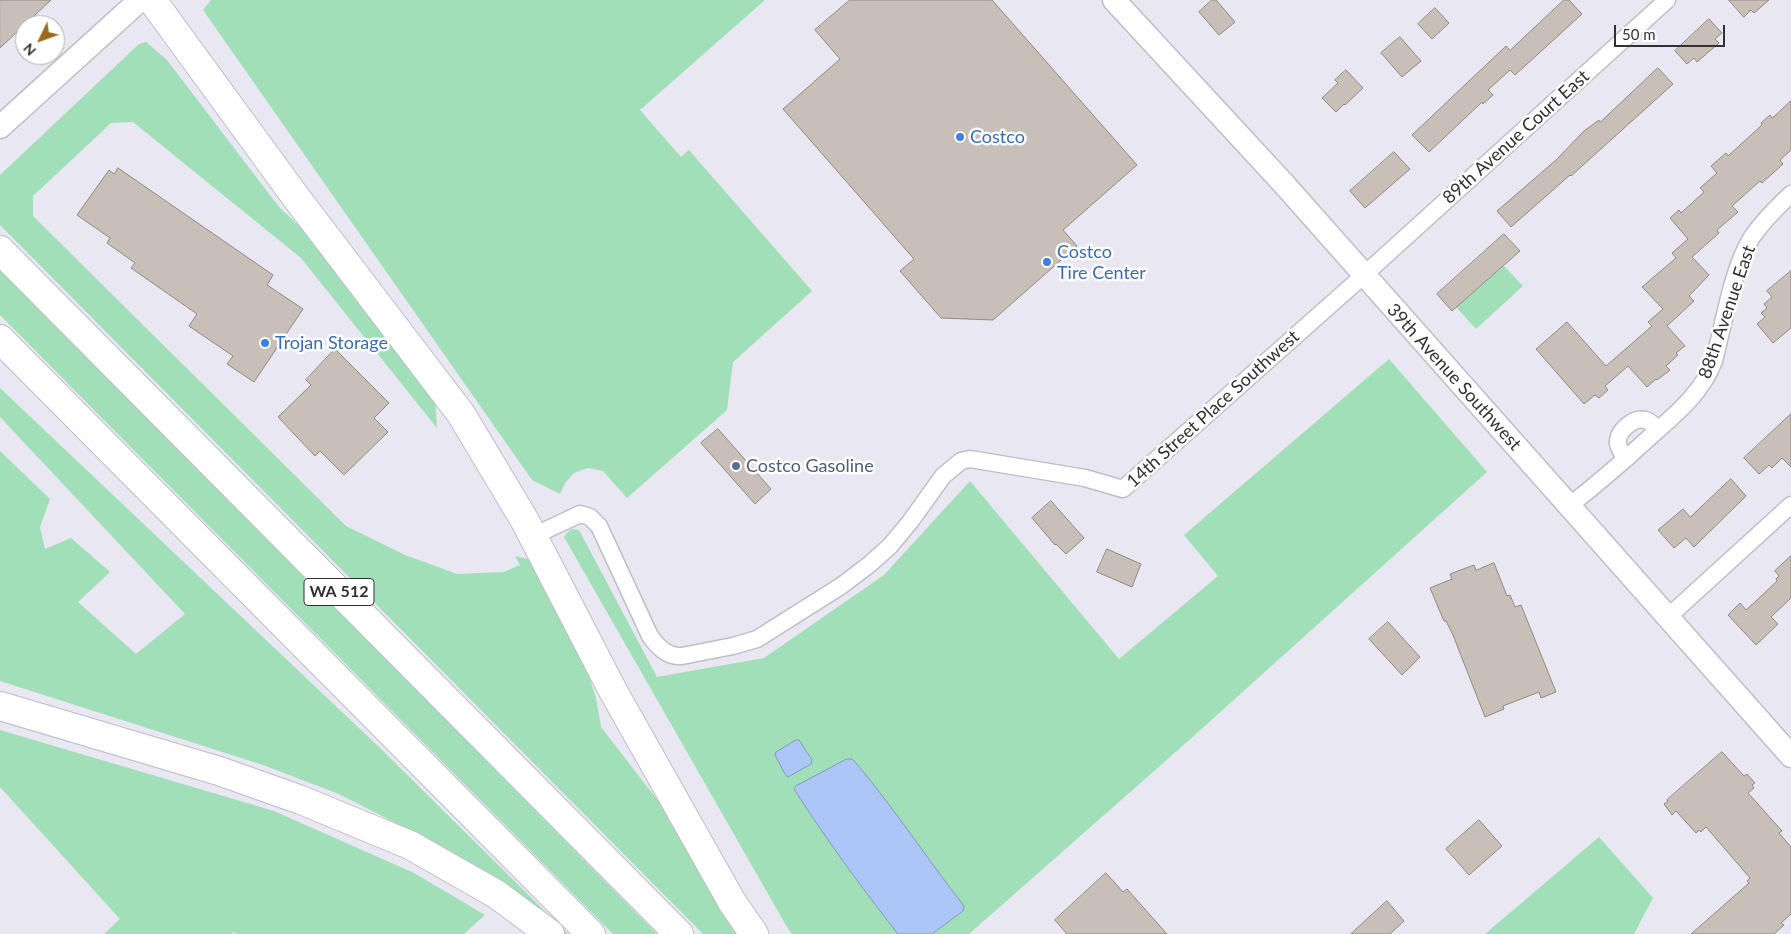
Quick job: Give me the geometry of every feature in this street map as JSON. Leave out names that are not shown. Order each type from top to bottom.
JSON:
[{"type":"highway","points":[[152,0],[295,196],[461,414],[537,535],[612,689],[732,902],[754,934]]},
{"type":"highway","name":"WA 512","points":[[0,250],[679,934]]},
{"type":"highway","points":[[0,339],[592,934]]},
{"type":"highway","points":[[0,706],[219,771],[319,807],[410,845],[496,894],[550,934]]},
{"type":"main road","points":[[0,127],[140,0]]},
{"type":"main road","name":"39th Avenue Southwest","points":[[1114,0],[1282,182],[1791,756]]},
{"type":"street","name":"89th Avenue Court East","points":[[1364,275],[1667,0]]},
{"type":"street","name":"88th Avenue East","points":[[1569,506],[1627,458],[1684,406],[1701,387],[1714,361],[1736,274],[1744,253],[1752,237],[1766,219],[1791,194]]},
{"type":"street","name":"14th Street Place Southwest","points":[[537,535],[580,514],[590,517],[595,521],[599,526],[645,629],[663,651],[676,656],[682,656],[746,643],[777,628],[841,586],[877,559],[900,535],[943,476],[961,461],[970,460],[1084,478],[1123,489],[1364,275]]},
{"type":"street","points":[[1627,458],[1619,447],[1618,442],[1619,436],[1624,430],[1636,421],[1642,420],[1652,423],[1658,430]]},
{"type":"street","points":[[1668,618],[1791,505]]},
{"type":"green space","points":[[211,0],[765,0],[640,110],[681,157],[689,150],[812,291],[733,362],[727,410],[627,498],[603,471],[588,468],[574,473],[565,483],[560,494],[532,480],[203,10]]},
{"type":"green space","points":[[146,42],[167,60],[279,207],[312,238],[435,397],[437,428],[301,258],[133,122],[111,123],[33,196],[33,216],[346,526],[405,555],[457,574],[504,572],[520,565],[515,556],[532,560],[545,591],[582,654],[596,698],[601,727],[659,802],[743,934],[703,934],[0,225],[0,175],[139,44]]},
{"type":"green space","points":[[1504,266],[1523,286],[1476,329],[1456,307]]},
{"type":"green space","points":[[0,268],[657,934],[613,934],[0,315]]},
{"type":"green space","points":[[1389,359],[1487,472],[1187,742],[969,934],[792,934],[564,537],[571,529],[579,530],[657,677],[764,658],[884,575],[970,481],[1119,659],[1218,576],[1184,535]]},
{"type":"green space","points":[[0,388],[380,748],[568,934],[565,934],[490,880],[415,833],[339,794],[263,765],[0,681],[0,451],[50,499],[40,527],[45,549],[71,538],[110,572],[78,602],[136,654],[185,614],[0,417]]},
{"type":"green space","points":[[0,730],[274,811],[414,873],[485,915],[464,934],[237,934],[234,932],[231,934],[104,934],[120,919],[0,787]]},
{"type":"green space","points":[[1599,837],[1653,898],[1634,934],[1485,934]]},
{"type":"water","points":[[799,740],[812,760],[811,764],[788,777],[775,755],[776,752]]},
{"type":"water","points":[[847,759],[852,759],[870,780],[964,906],[963,911],[932,934],[898,934],[844,863],[794,789],[796,786]]},
{"type":"building","points":[[0,0],[51,0],[35,15],[15,15],[15,34],[0,48]]},
{"type":"building","name":"Costco","points":[[850,0],[992,0],[1137,165],[1063,230],[1077,246],[993,320],[941,318],[900,271],[914,259],[783,109],[840,59],[815,30]]},
{"type":"building","points":[[1212,0],[1216,0],[1235,22],[1219,35],[1199,12]]},
{"type":"building","points":[[1564,0],[1569,0],[1582,14],[1515,75],[1510,70],[1488,90],[1493,95],[1483,104],[1482,102],[1429,152],[1412,135],[1506,46],[1510,50]]},
{"type":"building","points":[[1729,0],[1769,0],[1754,13],[1751,10],[1744,17]]},
{"type":"building","points":[[1435,8],[1449,23],[1432,39],[1418,24]]},
{"type":"building","points":[[1709,19],[1722,33],[1715,39],[1719,43],[1697,62],[1694,58],[1687,64],[1675,51]]},
{"type":"building","points":[[1400,37],[1421,61],[1402,77],[1381,53]]},
{"type":"building","points":[[1658,68],[1673,84],[1511,227],[1497,211],[1556,160],[1584,131],[1599,120],[1600,122]]},
{"type":"building","points":[[1346,70],[1363,88],[1336,112],[1322,98],[1338,83],[1335,80]]},
{"type":"building","points":[[1791,101],[1791,150],[1780,160],[1783,164],[1732,206],[1738,212],[1717,230],[1719,233],[1692,257],[1709,275],[1689,296],[1694,301],[1667,326],[1685,346],[1676,353],[1678,355],[1666,366],[1670,370],[1647,387],[1628,366],[1605,386],[1608,390],[1599,398],[1595,395],[1584,404],[1536,349],[1567,322],[1606,366],[1652,326],[1648,322],[1663,309],[1642,287],[1676,258],[1672,253],[1688,239],[1670,218],[1679,210],[1681,213],[1704,192],[1700,188],[1717,173],[1711,166],[1726,153],[1728,156],[1762,125],[1761,123],[1770,115],[1772,118]]},
{"type":"building","points":[[1394,152],[1410,169],[1365,208],[1350,191]]},
{"type":"building","points":[[118,168],[273,275],[267,285],[303,309],[254,382],[227,364],[233,356],[189,326],[197,314],[131,268],[135,263],[107,243],[110,238],[77,215],[109,170],[114,174]]},
{"type":"building","points":[[1504,234],[1520,251],[1452,311],[1437,294]]},
{"type":"building","points":[[1791,271],[1791,328],[1773,343],[1757,324],[1765,317],[1761,313],[1767,308],[1764,304],[1772,297],[1767,291]]},
{"type":"building","points":[[335,349],[389,403],[374,418],[388,432],[344,475],[320,451],[315,456],[278,417],[311,385],[306,380]]},
{"type":"building","points":[[1791,414],[1791,467],[1782,458],[1772,468],[1769,465],[1759,474],[1744,458]]},
{"type":"building","name":"Costco Gasoline","points":[[718,429],[771,489],[755,504],[701,443]]},
{"type":"building","points":[[1731,479],[1746,496],[1694,547],[1686,538],[1674,548],[1658,530],[1683,509],[1690,517]]},
{"type":"building","points":[[1051,501],[1084,538],[1066,554],[1055,545],[1032,518]]},
{"type":"building","points":[[1107,549],[1141,564],[1132,587],[1097,572]]},
{"type":"building","points":[[1791,556],[1791,598],[1771,617],[1778,624],[1756,645],[1728,615],[1740,603],[1746,610],[1756,601],[1777,581],[1776,579],[1779,576],[1775,571]]},
{"type":"building","points":[[1494,563],[1507,596],[1510,595],[1515,607],[1521,605],[1556,692],[1541,698],[1539,692],[1503,706],[1504,709],[1485,717],[1453,635],[1446,621],[1444,621],[1430,588],[1452,579],[1450,574],[1474,565],[1476,570]]},
{"type":"building","points":[[1388,622],[1420,657],[1402,675],[1369,639]]},
{"type":"building","points":[[1722,752],[1744,776],[1747,774],[1755,783],[1752,785],[1754,788],[1748,793],[1782,831],[1779,833],[1791,847],[1791,914],[1781,923],[1784,925],[1774,934],[1691,934],[1749,883],[1747,881],[1750,878],[1706,827],[1701,832],[1699,830],[1696,833],[1676,811],[1672,815],[1664,804]]},
{"type":"building","points":[[1479,820],[1502,846],[1469,875],[1446,849]]},
{"type":"building","points":[[1106,873],[1123,892],[1127,889],[1167,934],[1067,934],[1055,920]]},
{"type":"building","points":[[1387,901],[1404,921],[1390,934],[1351,934]]},
{"type":"place","name":"Costco","points":[[960,137]]},
{"type":"place","name":"Costco Tire Center","points":[[1047,262]]},
{"type":"place","name":"Trojan Storage","points":[[265,343]]},
{"type":"place","name":"Costco Gasoline","points":[[736,466]]}]
